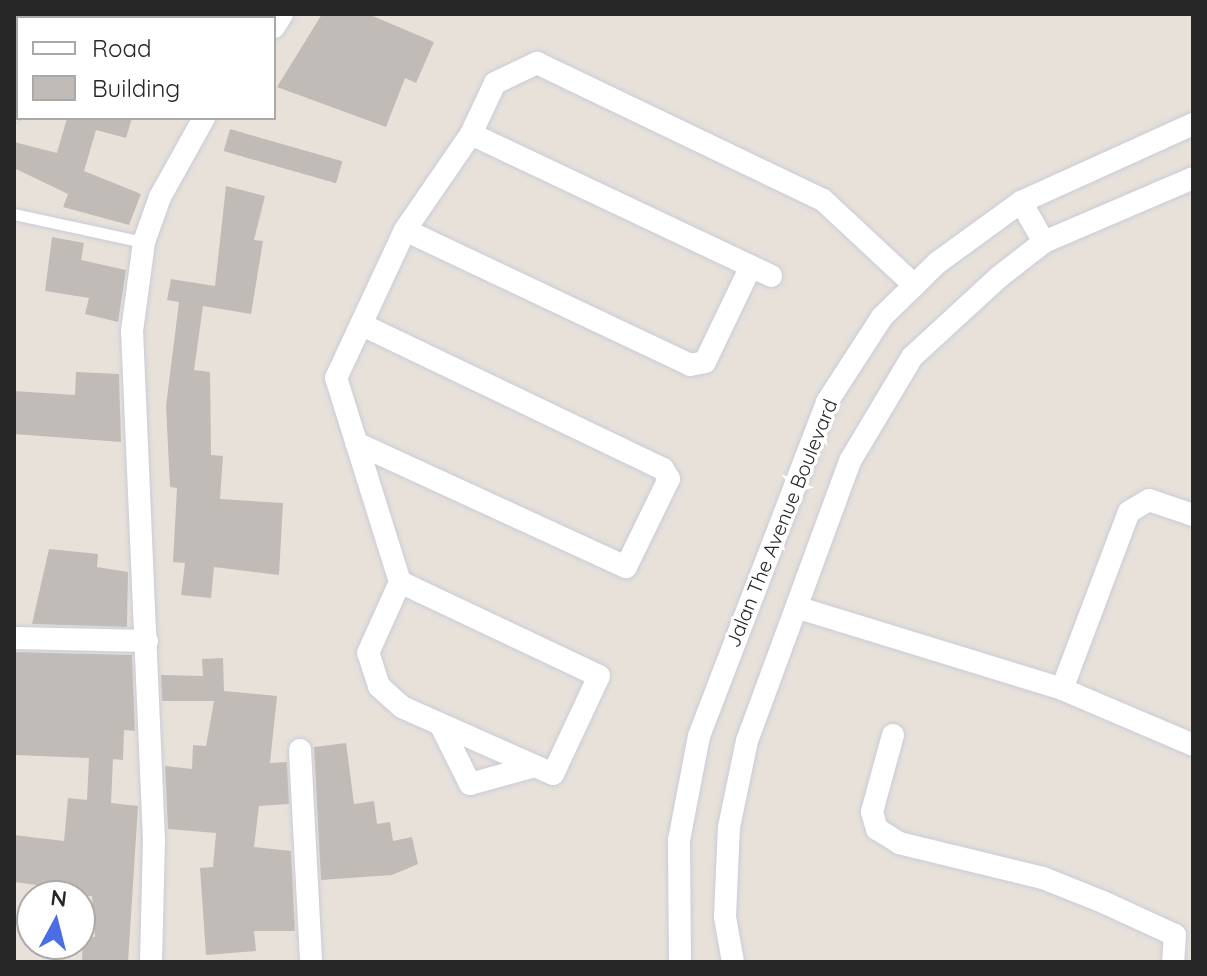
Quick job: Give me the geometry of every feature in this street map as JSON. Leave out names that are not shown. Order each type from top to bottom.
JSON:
[{"type":"street","points":[[400,582],[599,676],[553,774],[440,724],[379,686],[368,653],[400,582],[336,378],[405,230],[471,134],[495,83],[537,63],[823,200],[914,285]]},
{"type":"street","points":[[151,962],[147,641],[132,331],[144,242],[169,172],[203,120]]},
{"type":"street","name":"Jalan The Avenue Boulevard","points":[[680,962],[679,840],[699,736],[827,402],[882,317],[914,285],[1021,202],[1193,124]]},
{"type":"street","points":[[405,230],[690,365],[705,362],[761,271],[471,134]]},
{"type":"street","name":"Jalan The Avenue Boulevard","points":[[733,962],[725,917],[729,827],[747,741],[799,608],[850,461],[912,357],[1044,242],[1193,178]]},
{"type":"street","points":[[1021,202],[1044,242]]},
{"type":"street","points":[[356,443],[626,567],[669,479],[663,469],[361,324]]},
{"type":"street","points":[[1062,689],[1129,512],[1149,500],[1193,515]]},
{"type":"street","points":[[799,608],[1062,689],[1193,745]]},
{"type":"street","points":[[14,638],[147,641]]},
{"type":"street","points":[[440,724],[470,784],[535,766]]},
{"type":"street","points":[[893,735],[872,812],[877,829],[899,843],[1043,878],[1103,902],[1175,935],[1173,962]]},
{"type":"street","points":[[300,750],[311,962]]},
{"type":"lane","points":[[14,214],[144,242]]},
{"type":"building","points":[[322,14],[368,14],[434,42],[416,83],[405,78],[386,127],[277,87]]},
{"type":"building","points":[[66,120],[131,120],[126,138],[96,130],[84,171],[141,194],[129,225],[63,207],[68,194],[14,168],[14,142],[57,153]]},
{"type":"building","points":[[230,129],[342,161],[336,183],[224,151]]},
{"type":"building","points":[[226,186],[265,196],[254,240],[263,241],[251,314],[203,306],[194,370],[210,372],[211,455],[223,456],[220,499],[283,503],[279,575],[214,567],[211,598],[181,595],[185,563],[173,562],[177,488],[170,487],[166,406],[179,302],[167,300],[171,279],[215,286]]},
{"type":"building","points":[[52,237],[84,243],[81,260],[126,270],[118,322],[85,314],[89,298],[45,291]]},
{"type":"building","points":[[76,372],[119,374],[121,442],[14,434],[14,391],[75,395]]},
{"type":"building","points":[[49,549],[98,554],[97,567],[128,572],[127,627],[32,624]]},
{"type":"building","points":[[14,652],[132,655],[135,731],[124,730],[123,760],[113,759],[111,803],[138,806],[128,962],[82,961],[96,960],[96,880],[14,882],[14,835],[64,841],[68,798],[87,800],[89,758],[14,755]]},
{"type":"building","points":[[223,658],[224,691],[277,696],[270,763],[287,762],[289,804],[259,806],[254,847],[291,851],[295,931],[254,931],[256,951],[206,955],[200,868],[213,867],[216,833],[168,829],[165,766],[192,769],[193,745],[206,746],[214,701],[162,701],[161,675],[203,676],[202,659]]},
{"type":"building","points":[[346,743],[354,804],[374,801],[377,824],[390,822],[393,841],[412,837],[418,864],[392,875],[321,880],[314,747]]}]
